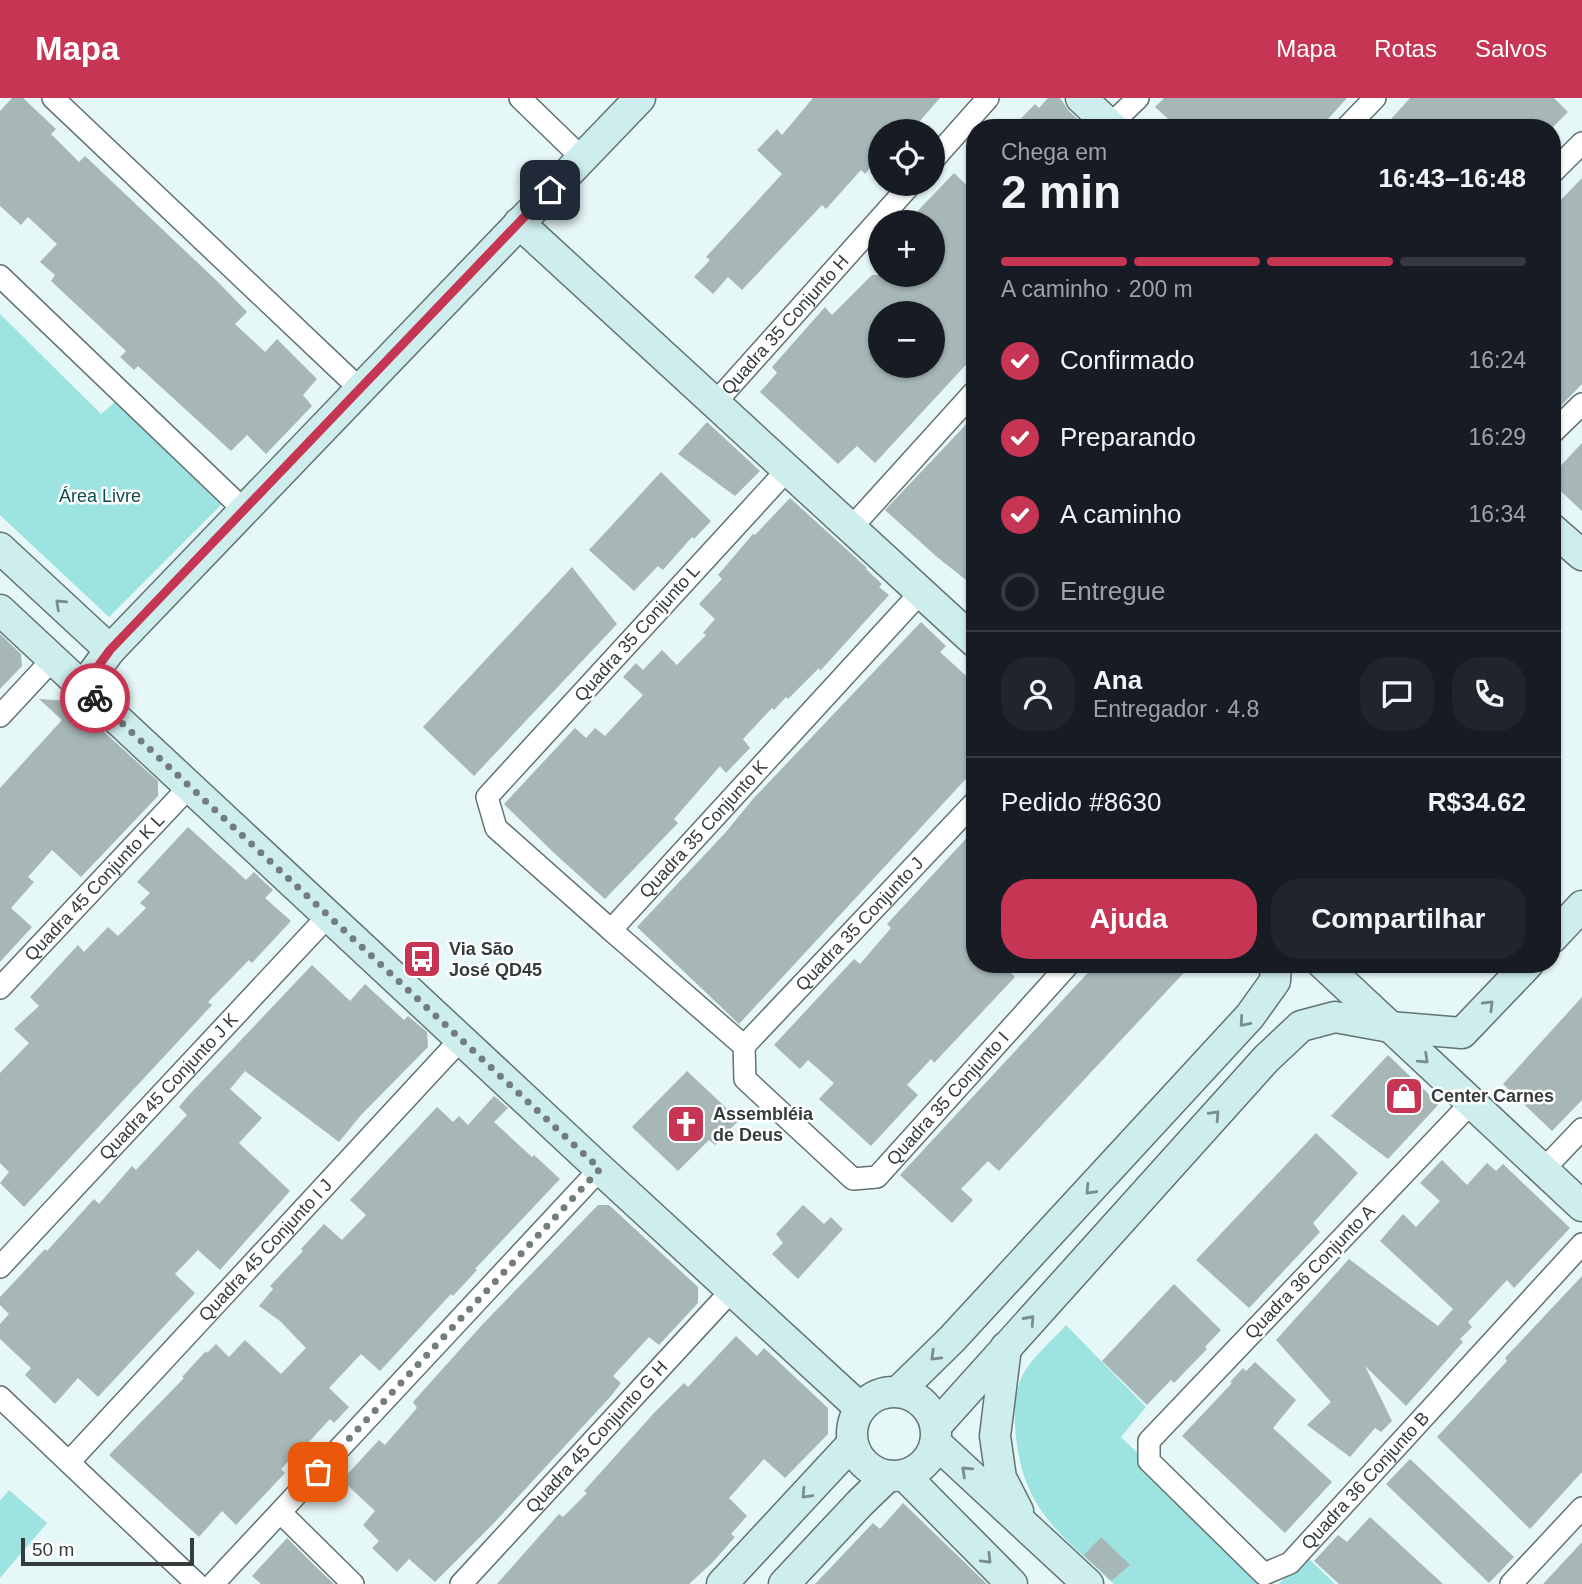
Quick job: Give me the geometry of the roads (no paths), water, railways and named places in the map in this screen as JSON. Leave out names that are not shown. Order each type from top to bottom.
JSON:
[{"type":"street","points":[[53,98],[360,389]]},
{"type":"street","points":[[520,98],[582,158]]},
{"type":"street","points":[[83,687],[110,650],[640,98]]},
{"type":"street","points":[[969,119],[988,98]]},
{"type":"street","points":[[1081,98],[1103,119]]},
{"type":"street","points":[[1119,119],[1138,98]]},
{"type":"street","points":[[1355,119],[1375,98]]},
{"type":"street","points":[[945,146],[966,123]]},
{"type":"street","points":[[1561,164],[1582,143]]},
{"type":"street","name":"Quadra 35 Conjunto H","points":[[715,403],[900,196]]},
{"type":"street","points":[[519,223],[966,634]]},
{"type":"street","points":[[0,276],[244,510]]},
{"type":"street","points":[[851,528],[966,401]]},
{"type":"street","points":[[1561,424],[1582,404]]},
{"type":"street","name":"Quadra 35 Conjunto L","points":[[611,930],[496,828],[487,797],[788,470]]},
{"type":"street","points":[[1561,537],[1582,555]]},
{"type":"street","points":[[0,548],[110,650]]},
{"type":"street","points":[[1561,560],[1582,565]]},
{"type":"street","name":"Quadra 35 Conjunto K","points":[[611,930],[921,592]]},
{"type":"street","points":[[0,610],[860,1408]]},
{"type":"street","points":[[0,716],[53,659]]},
{"type":"street","name":"Quadra 45 Conjunto K L","points":[[0,988],[190,786]]},
{"type":"street","name":"Quadra 35 Conjunto J","points":[[744,1046],[966,812]]},
{"type":"street","points":[[1561,928],[1582,906]]},
{"type":"street","name":"Quadra 45 Conjunto J K","points":[[3,1258],[329,915]]},
{"type":"street","points":[[611,930],[744,1046]]},
{"type":"street","name":"Quadra 35 Conjunto I","points":[[744,1046],[745,1079],[853,1179],[877,1177],[1061,973]]},
{"type":"street","points":[[899,1391],[952,1339],[1250,1016],[1275,981],[1275,973]]},
{"type":"street","points":[[1333,973],[1582,1206]]},
{"type":"street","points":[[1465,1097],[1457,1049],[1462,1032],[1519,973]]},
{"type":"street","points":[[784,1584],[860,1503],[896,1476],[925,1463],[936,1435],[1006,1346],[1266,1059],[1301,1026],[1335,1017],[1390,1027],[1462,1032]]},
{"type":"street","name":"Quadra 45 Conjunto I J","points":[[69,1462],[461,1039]]},
{"type":"street","name":"Quadra 36 Conjunto A","points":[[1149,1441],[1465,1097]]},
{"type":"street","points":[[1163,1111],[1192,1140]]},
{"type":"street","points":[[1543,1170],[1582,1129]]},
{"type":"street","points":[[213,1584],[600,1169]]},
{"type":"street","name":"Quadra 36 Conjunto B","points":[[1149,1441],[1149,1461],[1264,1574],[1290,1563],[1582,1244]]},
{"type":"street","name":"Quadra 45 Conjunto G H","points":[[461,1584],[732,1290]]},
{"type":"street","points":[[1006,1346],[995,1436],[1001,1478],[1026,1527]]},
{"type":"street","points":[[1012,1584],[896,1476],[865,1465],[857,1456],[851,1431],[860,1408],[871,1398],[884,1392],[899,1391],[923,1403],[931,1414],[936,1435],[1026,1527],[1088,1584]]},
{"type":"street","points":[[0,1396],[197,1584]]},
{"type":"street","points":[[722,1584],[852,1444]]},
{"type":"street","points":[[1511,1584],[1582,1508]]},
{"type":"street","points":[[281,1513],[353,1584]]},
{"type":"place","name":"Via São José QD45","points":[[422,959]]},
{"type":"place","name":"Center Carnes","points":[[1404,1096]]},
{"type":"place","name":"Assembléia de Deus","points":[[686,1124]]},
{"type":"park label","name":"Área Livre","points":[[100,496]]}]
